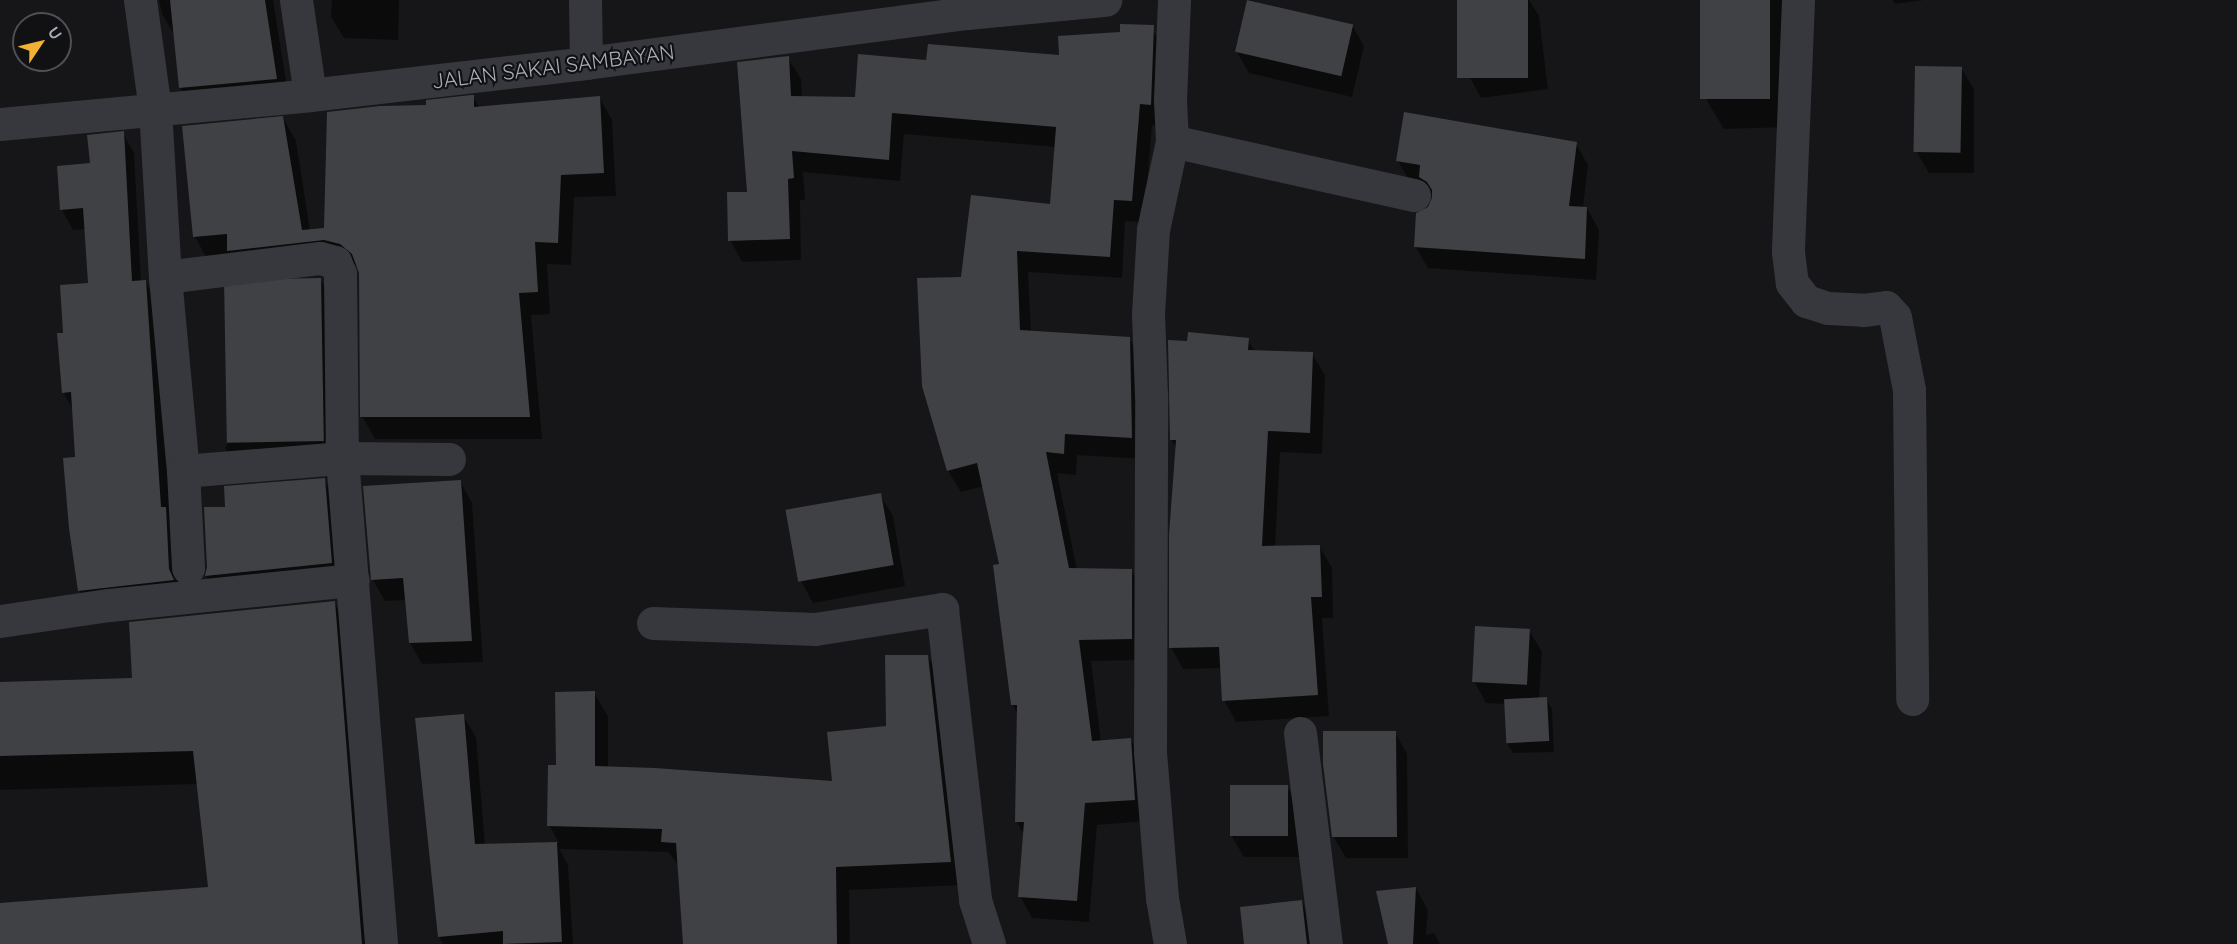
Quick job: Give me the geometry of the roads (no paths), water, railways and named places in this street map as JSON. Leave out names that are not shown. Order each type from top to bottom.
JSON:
[{"type":"street","points":[[140,0],[155,109],[165,277],[183,471],[188,568]]},
{"type":"street","points":[[296,0],[310,94]]},
{"type":"street","points":[[585,0],[586,63]]},
{"type":"street","name":"JALAN SAKAI SAMBAYAN","points":[[0,124],[310,94],[586,63],[967,13],[1105,0]]},
{"type":"street","points":[[1170,944],[1162,898],[1149,751],[1151,395],[1148,314],[1153,230],[1172,141],[1170,100],[1174,0]]},
{"type":"street","points":[[1798,0],[1788,252],[1792,283],[1806,301],[1828,308],[1863,310],[1886,307],[1895,317],[1909,390],[1912,699]]},
{"type":"street","points":[[1172,141],[1414,195]]},
{"type":"street","points":[[165,277],[320,258],[335,262],[340,273],[342,458],[381,944]]},
{"type":"street","points":[[183,471],[342,458],[449,459]]},
{"type":"street","points":[[0,621],[109,605],[353,580]]},
{"type":"street","points":[[653,623],[815,629],[942,609],[975,900],[989,944]]},
{"type":"street","points":[[1300,733],[1326,944]]}]
